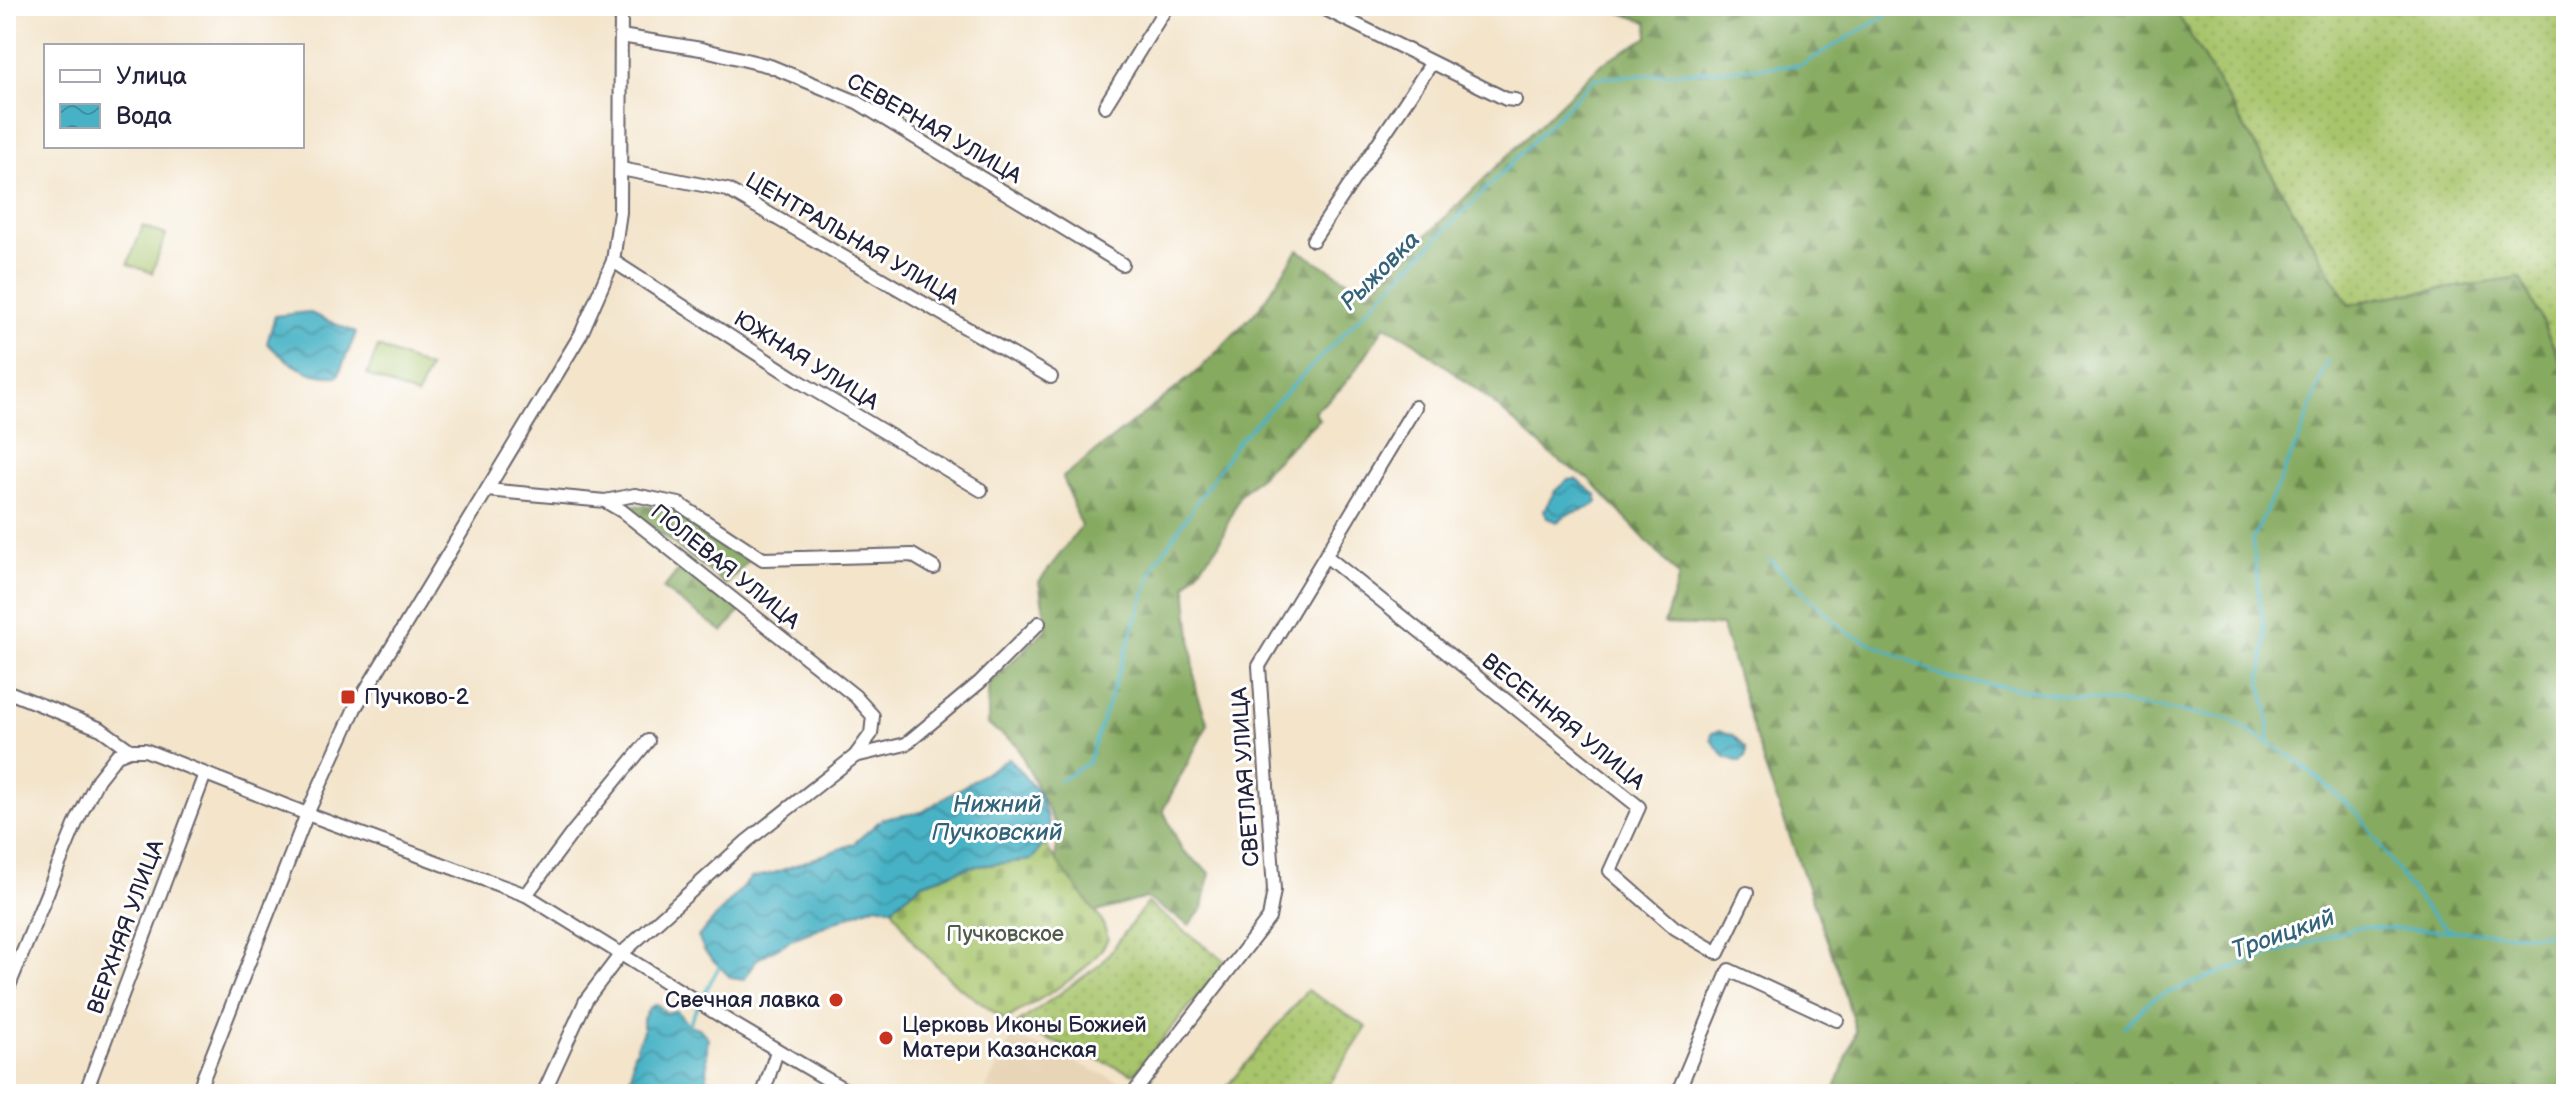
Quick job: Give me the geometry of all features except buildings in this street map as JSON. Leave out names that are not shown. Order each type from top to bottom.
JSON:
[{"type":"street","points":[[197,1094],[307,814],[355,708],[581,334],[613,261],[620,212],[621,6]]},
{"type":"street","points":[[1105,106],[1167,6]]},
{"type":"street","points":[[1319,6],[1431,64],[1506,99],[1515,100]]},
{"type":"street","name":"СЕВЕРНАЯ УЛИЦА","points":[[621,36],[630,35],[701,49],[770,66],[857,102],[1122,264]]},
{"type":"street","points":[[1313,240],[1431,64]]},
{"type":"street","name":"ЦЕНТРАЛЬНАЯ УЛИЦА","points":[[621,169],[728,190],[1051,377]]},
{"type":"street","name":"ЮЖНАЯ УЛИЦА","points":[[613,261],[799,381],[981,490]]},
{"type":"street","name":"СВЕТЛАЯ УЛИЦА","points":[[1133,1094],[1269,918],[1274,890],[1259,666],[1415,407]]},
{"type":"street","name":"ПОЛЕВАЯ УЛИЦА","points":[[487,490],[605,501],[652,533],[855,696],[873,716],[871,734],[855,756]]},
{"type":"street","points":[[605,501],[642,495],[679,504],[763,559],[912,555],[934,568]]},
{"type":"street","name":"ВЕСЕННЯЯ УЛИЦА","points":[[1326,556],[1639,807],[1610,871],[1675,928],[1718,953],[1747,893]]},
{"type":"street","points":[[543,1094],[586,1000],[620,955],[747,841],[855,756],[906,744],[980,682],[1039,623]]},
{"type":"street","points":[[6,691],[101,729],[130,750]]},
{"type":"street","points":[[526,895],[648,741]]},
{"type":"street","points":[[6,993],[76,823],[98,779],[117,755],[130,750],[145,750],[526,895],[852,1094]]},
{"type":"street","name":"ВЕРХНЯЯ УЛИЦА","points":[[85,1094],[205,774]]},
{"type":"street","points":[[1677,1094],[1729,970],[1837,1020]]},
{"type":"street","points":[[763,1094],[777,1051]]},
{"type":"shaded area","points":[[1013,1036],[1125,1084],[1117,1094],[983,1094]]},
{"type":"green space","points":[[1601,6],[2173,6],[2349,305],[2378,298],[2521,278],[2566,372],[2566,1094],[1833,1094],[1856,1032],[1840,976],[1764,765],[1722,626],[1664,624],[1679,576],[1589,479],[1556,459],[1490,400],[1414,342],[1385,325],[1345,383],[1314,411],[1319,419],[1239,496],[1219,544],[1186,585],[1196,690],[1208,724],[1163,810],[1182,850],[1210,873],[1203,908],[1189,925],[1146,898],[1092,913],[1054,866],[1059,833],[1016,744],[988,725],[988,685],[1047,628],[1039,582],[1081,526],[1063,477],[1198,371],[1259,308],[1298,250],[1368,293],[1602,63],[1648,37],[1647,22]]},
{"type":"green space","points":[[2173,6],[2566,6],[2566,372],[2521,278],[2378,298],[2349,305]]},
{"type":"green space","points":[[143,226],[166,235],[152,273],[128,264]]},
{"type":"green space","points":[[378,347],[429,368],[417,396],[367,375]]},
{"type":"green space","points":[[624,505],[688,512],[751,558],[726,585]]},
{"type":"green space","points":[[684,563],[741,610],[723,632],[663,589]]},
{"type":"green space","name":"Пучковское","points":[[1044,844],[1102,921],[1108,938],[1090,963],[1077,974],[1005,1020],[956,985],[914,943],[892,908],[923,883],[969,867],[1030,860]]},
{"type":"green space","points":[[1147,903],[1226,962],[1134,1074],[1014,1026],[1101,964]]},
{"type":"green space","points":[[1307,990],[1367,1027],[1323,1094],[1240,1094],[1228,1085]]},
{"type":"water","points":[[308,312],[356,333],[338,376],[318,375],[300,368],[267,343],[275,316]]},
{"type":"water","points":[[1576,479],[1596,495],[1597,502],[1557,522],[1547,518],[1544,510],[1555,491],[1568,480]]},
{"type":"water","points":[[1719,731],[1733,735],[1746,749],[1746,756],[1740,762],[1725,757],[1711,740],[1712,733]]},
{"type":"water","name":"Нижний Пучковский","points":[[1009,758],[1039,794],[1051,829],[1031,860],[969,867],[923,883],[892,908],[876,905],[795,938],[756,960],[744,980],[731,978],[705,952],[698,937],[751,878],[774,873],[853,844],[882,819],[922,812]]},
{"type":"water","points":[[657,1004],[666,1013],[677,1011],[688,1025],[699,1028],[708,1038],[706,1081],[700,1094],[624,1094],[643,1031],[643,1019],[649,1008]]},
{"type":"waterway","name":"Рыжовка","points":[[1059,781],[1088,763],[1155,564],[1238,441],[1595,78],[1801,65],[1902,6]]},
{"type":"waterway","points":[[2269,743],[2268,711],[2261,684],[2265,639],[2252,541],[2302,433],[2327,361]]},
{"type":"waterway","points":[[1770,560],[1846,632],[1950,679],[2227,718],[2295,759],[2359,814],[2427,910],[2449,930]]},
{"type":"waterway","name":"Троицкий","points":[[2124,1027],[2152,999],[2230,969],[2357,927],[2566,938]]},
{"type":"waterway","points":[[702,998],[721,963]]},
{"type":"waterway","points":[[688,1026],[698,1005]]},
{"type":"place","name":"Пучково-2","points":[[348,697]]},
{"type":"place","name":"Свечная лавка","points":[[836,1000]]},
{"type":"place","name":"Церковь Иконы Божией Матери Казанская","points":[[886,1038]]}]
